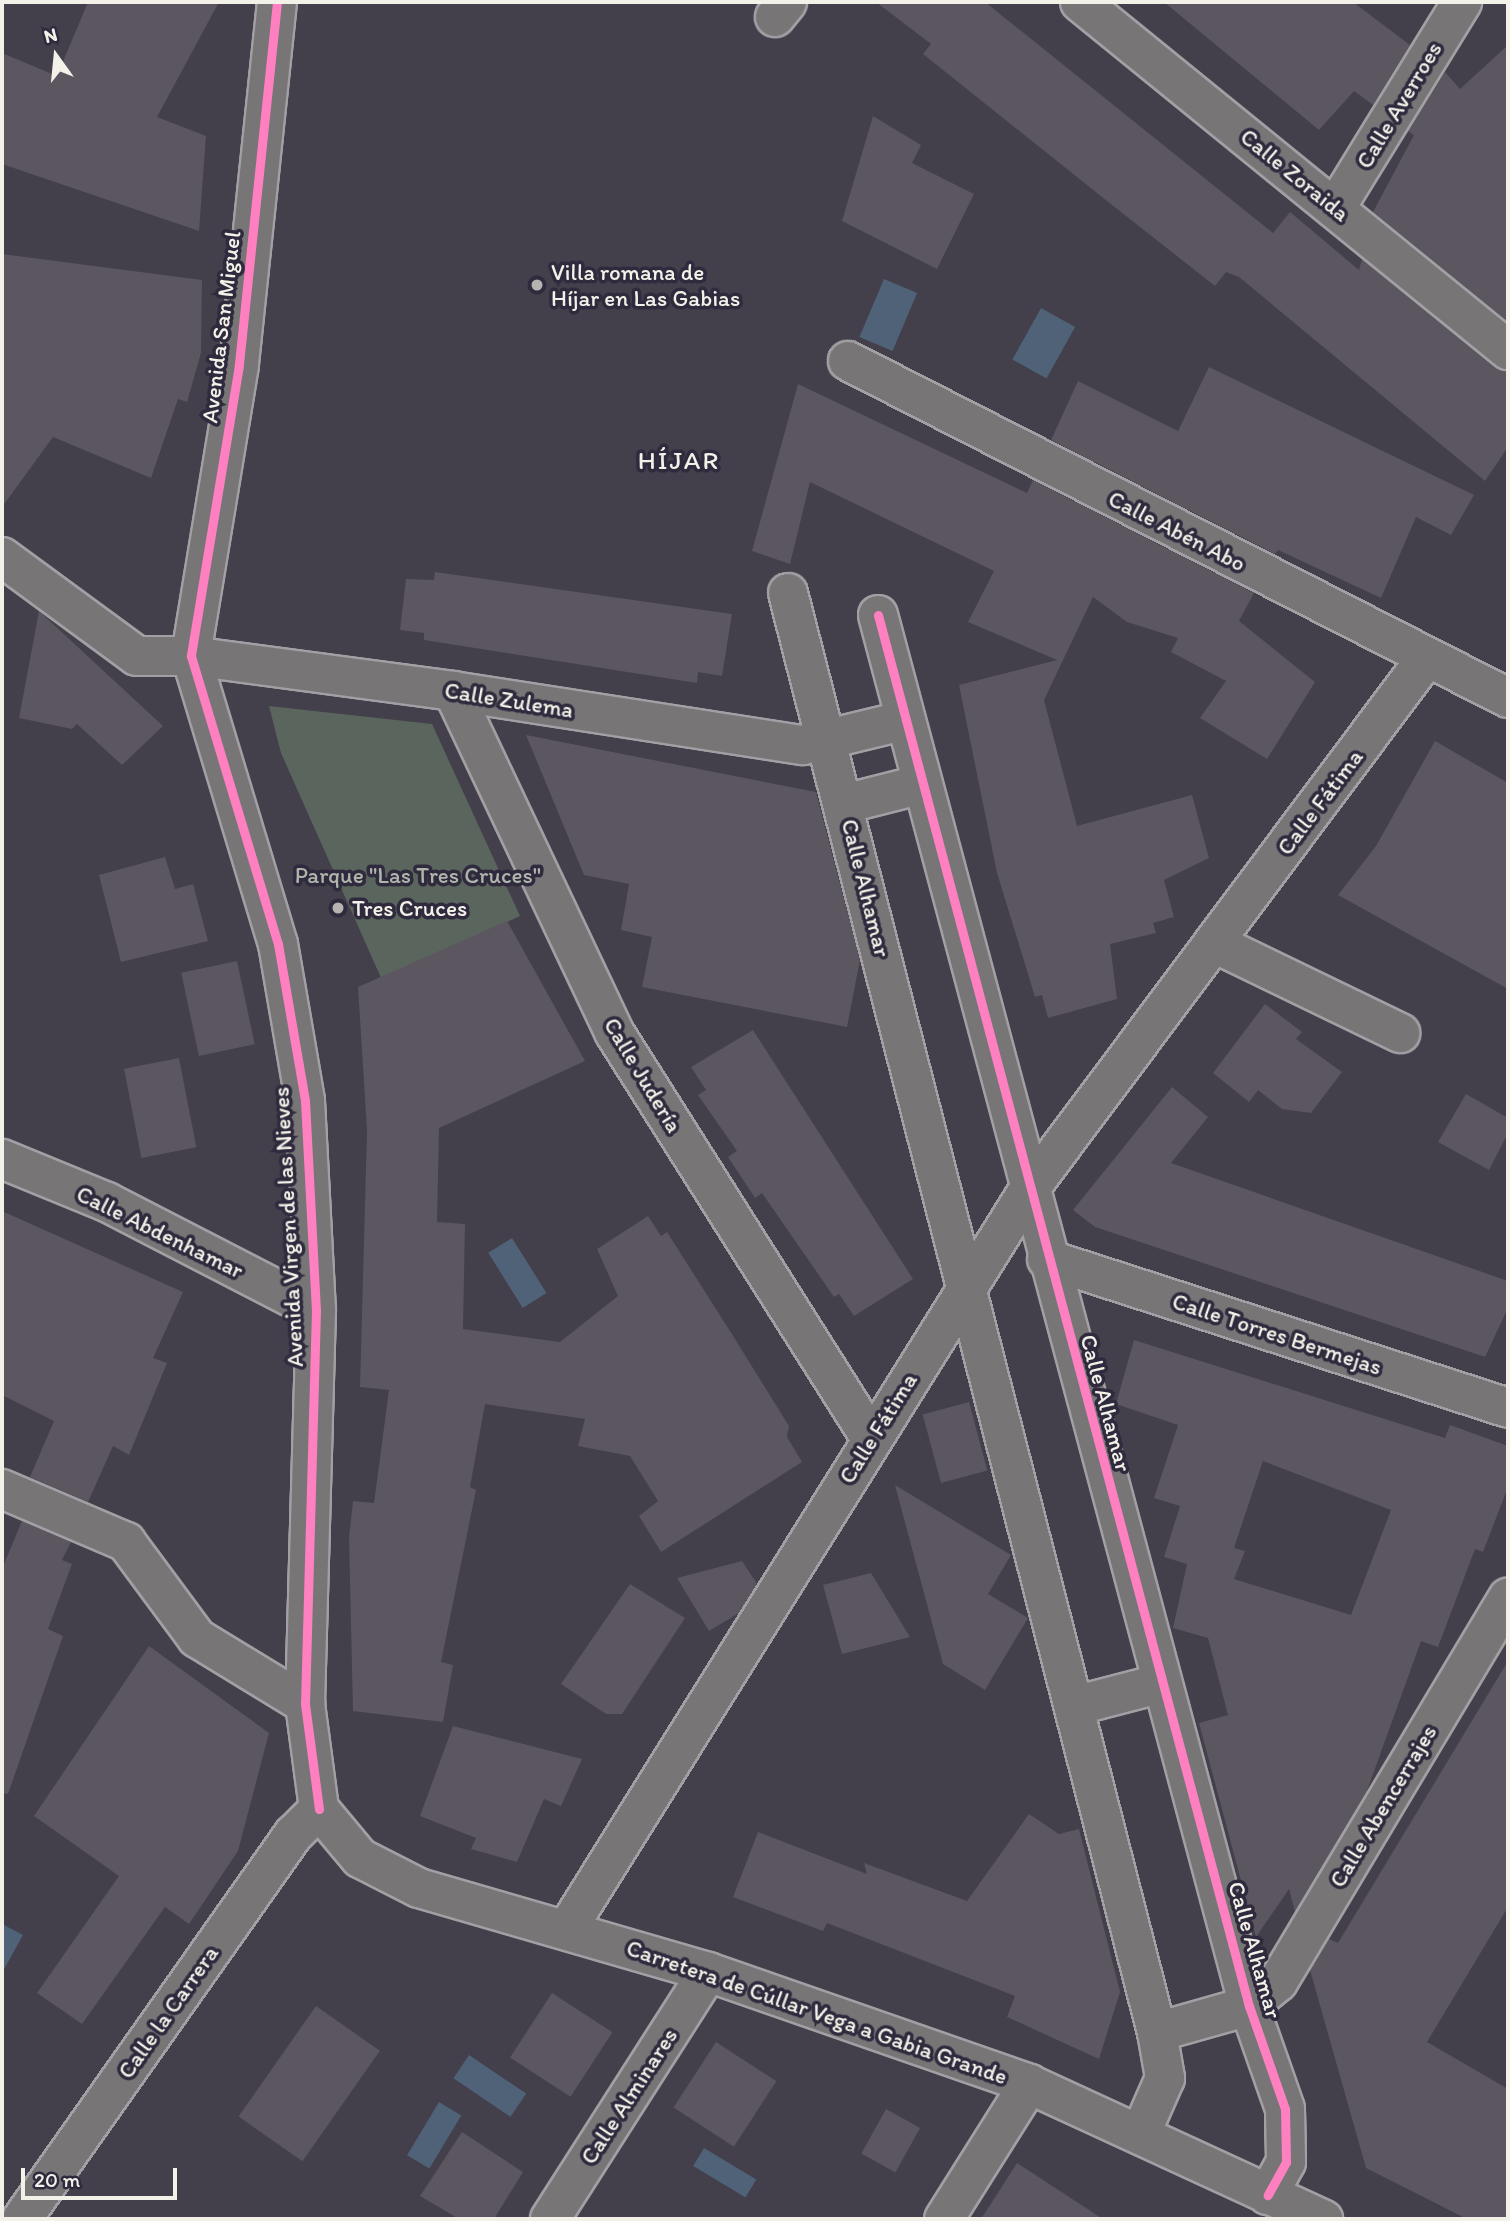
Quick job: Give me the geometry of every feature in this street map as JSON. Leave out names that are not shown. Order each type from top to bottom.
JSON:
[{"type":"street","name":"Calle Zoraida","points":[[1080,2],[1336,207],[1508,350]]},
{"type":"street","name":"Calle Averroes","points":[[1336,207],[1462,2]]},
{"type":"street","name":"Avenida San Miguel","points":[[191,656],[239,365],[269,5]]},
{"type":"street","name":"Calle Abén Abo","points":[[848,361],[1425,660],[1508,698]]},
{"type":"street","name":"Calle Zulema","points":[[2,557],[137,656],[191,656],[453,691],[803,745],[827,739]]},
{"type":"street","name":"Calle Alhamar","points":[[788,593],[1157,2032],[1165,2078],[1140,2135]]},
{"type":"street","name":"Calle Alhamar","points":[[878,615],[919,785],[1249,2006],[1285,2109],[1286,2162],[1268,2196]]},
{"type":"street","name":"Avenida Virgen de las Nieves","points":[[191,656],[278,944],[305,1101],[316,1311],[305,1704],[319,1809]]},
{"type":"street","name":"Calle Fátima","points":[[567,1929],[967,1284],[1028,1191],[1425,660]]},
{"type":"street","name":"Calle Judería","points":[[453,691],[614,1032],[872,1439]]},
{"type":"street","points":[[827,739],[902,721]]},
{"type":"street","name":"Calle Alhamar","points":[[844,804],[919,785]]},
{"type":"street","points":[[1214,943],[1401,1033]]},
{"type":"street","name":"Calle Abdenhamar","points":[[2,1159],[107,1202],[316,1311]]},
{"type":"street","name":"Calle Torres Bermejas","points":[[1047,1259],[1508,1408]]},
{"type":"street","points":[[2,1489],[126,1542],[197,1638],[305,1704]]},
{"type":"street","name":"Calle Abencerrajes","points":[[1249,2006],[1278,1982],[1508,1598]]},
{"type":"street","points":[[1074,1706],[1162,1683]]},
{"type":"street","name":"Carretera de Cúllar Vega a Gabia Grande","points":[[319,1809],[360,1858],[419,1888],[708,1972],[1028,2084],[1323,2219]]},
{"type":"street","name":"Calle la Carrera","points":[[22,2219],[294,1834],[319,1809]]},
{"type":"street","name":"Calle Alminares","points":[[550,2219],[708,1972]]},
{"type":"street","name":"Calle Alhamar","points":[[1157,2032],[1249,2006]]},
{"type":"street","points":[[944,2219],[1028,2084]]},
{"type":"green space","name":"Parque \"Las Tres Cruces\"","points":[[269,706],[432,724],[520,916],[382,980],[281,753]]},
{"type":"water","points":[[884,279],[917,293],[893,351],[859,337]]},
{"type":"water","points":[[1041,308],[1075,327],[1047,379],[1012,360]]},
{"type":"water","points":[[512,1238],[546,1293],[523,1308],[488,1253]]},
{"type":"water","points":[[2,1924],[23,1935],[2,1973]]},
{"type":"water","points":[[469,2055],[526,2094],[511,2117],[453,2078]]},
{"type":"water","points":[[439,2102],[461,2115],[429,2169],[407,2155]]},
{"type":"water","points":[[704,2148],[756,2179],[745,2197],[693,2166]]},
{"type":"building","points":[[88,2],[219,2],[157,117],[206,136],[199,231],[2,164],[2,53],[57,76]]},
{"type":"building","points":[[876,2],[985,2],[1273,233],[1290,212],[1359,270],[1362,259],[1494,367],[1508,371],[1508,447],[1485,481],[1239,277],[1226,272],[1215,286],[923,54],[931,44]]},
{"type":"building","points":[[1164,2],[1353,2],[1410,45],[1373,105],[1354,91],[1319,130]]},
{"type":"building","points":[[1508,45],[1508,322],[1373,212],[1414,135],[1408,131],[1445,72],[1460,89]]},
{"type":"building","points":[[873,116],[921,145],[912,163],[974,194],[937,269],[842,221]]},
{"type":"building","points":[[2,254],[202,280],[201,353],[187,402],[178,399],[151,478],[53,437],[2,507]]},
{"type":"building","points":[[1209,367],[1474,495],[1451,535],[1416,517],[1381,598],[1278,550],[1275,554],[1051,440],[1078,381],[1178,431]]},
{"type":"building","points":[[798,384],[1027,493],[1033,480],[1254,593],[1239,621],[1315,682],[1267,759],[1200,718],[1226,681],[1171,652],[1178,638],[1127,622],[1093,597],[1044,700],[1077,826],[1192,795],[1209,858],[1164,880],[1174,917],[1153,923],[1156,933],[1110,944],[1117,999],[1048,1018],[1042,995],[1035,997],[997,873],[959,685],[1057,660],[968,622],[994,571],[810,482],[790,564],[752,551]]},
{"type":"building","points":[[435,572],[732,614],[722,676],[698,672],[697,683],[424,640],[424,633],[400,630],[406,579],[434,580]]},
{"type":"building","points":[[39,611],[163,726],[122,765],[77,724],[72,729],[19,718]]},
{"type":"building","points":[[526,735],[816,792],[860,960],[847,1027],[642,987],[652,937],[621,930],[629,884],[584,875]]},
{"type":"building","points":[[1435,741],[1508,783],[1508,989],[1338,895],[1376,846]]},
{"type":"building","points":[[165,857],[175,889],[193,884],[208,941],[121,962],[99,875]]},
{"type":"building","points":[[507,921],[585,1061],[439,1128],[437,1222],[465,1224],[463,1329],[560,1342],[618,1296],[597,1249],[648,1216],[661,1236],[667,1232],[730,1331],[789,1426],[787,1437],[802,1462],[661,1552],[639,1516],[658,1501],[630,1456],[578,1446],[585,1419],[485,1404],[470,1487],[476,1490],[441,1662],[453,1665],[443,1722],[353,1711],[349,1538],[353,1501],[374,1503],[389,1390],[360,1387],[367,1130],[358,987]]},
{"type":"building","points":[[237,961],[255,1044],[199,1056],[181,973]]},
{"type":"building","points":[[1265,1004],[1302,1032],[1296,1039],[1342,1072],[1311,1113],[1282,1109],[1258,1090],[1249,1102],[1213,1073]]},
{"type":"building","points":[[753,1030],[913,1279],[854,1316],[839,1294],[834,1297],[762,1193],[755,1198],[728,1157],[737,1151],[698,1095],[706,1090],[691,1067]]},
{"type":"building","points":[[179,1058],[196,1147],[141,1158],[124,1069]]},
{"type":"building","points":[[1172,1087],[1208,1117],[1171,1163],[1508,1281],[1508,1308],[1485,1357],[1095,1227],[1073,1210]]},
{"type":"building","points":[[1466,1094],[1508,1118],[1508,1133],[1489,1170],[1438,1142]]},
{"type":"building","points":[[2,1211],[183,1292],[153,1358],[167,1363],[129,1455],[113,1446],[88,1502],[30,1477],[54,1421],[2,1395]]},
{"type":"building","points":[[1134,1340],[1445,1438],[1450,1425],[1508,1446],[1508,1487],[1483,1552],[1475,1549],[1438,1647],[1421,1641],[1367,1791],[1295,1912],[1289,1889],[1256,1937],[1199,1723],[1228,1715],[1208,1638],[1173,1628],[1187,1564],[1164,1557],[1180,1506],[1154,1498],[1178,1425],[1116,1404]],"holes":[[[1263,1461],[1391,1510],[1351,1615],[1234,1579],[1245,1551],[1234,1548]]]},
{"type":"building","points":[[969,1402],[987,1471],[941,1483],[923,1414]]},
{"type":"building","points":[[895,1485],[1011,1555],[988,1594],[1028,1618],[985,1690],[943,1664]]},
{"type":"building","points":[[22,1521],[71,1542],[62,1560],[72,1564],[48,1629],[63,1636],[8,1794],[2,1793],[2,1569]]},
{"type":"building","points":[[742,1561],[757,1584],[739,1613],[709,1631],[677,1578]]},
{"type":"building","points":[[871,1573],[910,1637],[842,1654],[823,1585]]},
{"type":"building","points":[[630,1584],[685,1618],[622,1714],[606,1714],[561,1684]]},
{"type":"building","points":[[149,1646],[269,1733],[238,1851],[189,1924],[165,1907],[82,2024],[37,1993],[119,1876],[34,1816]]},
{"type":"building","points":[[1508,1661],[1508,1907],[1427,2042],[1508,2089],[1508,2219],[1467,2219],[1366,2168],[1310,1970],[1329,1939],[1338,1943]]},
{"type":"building","points":[[453,1726],[582,1759],[561,1806],[544,1799],[517,1862],[471,1849],[476,1838],[420,1816]]},
{"type":"building","points":[[1029,1814],[1059,1834],[1079,1829],[1120,1992],[1099,2059],[1007,2017],[1015,1996],[827,1923],[823,1931],[733,1897],[758,1832],[867,1874],[864,1863],[967,1901]]},
{"type":"building","points":[[552,1993],[612,2032],[570,2097],[510,2058]]},
{"type":"building","points":[[316,2006],[380,2051],[302,2161],[239,2117]]},
{"type":"building","points":[[716,2042],[776,2081],[734,2147],[674,2107]]},
{"type":"building","points":[[886,2109],[920,2128],[895,2173],[861,2154]]},
{"type":"building","points":[[462,2132],[523,2172],[494,2219],[459,2219],[420,2196]]},
{"type":"building","points":[[1017,2163],[1103,2219],[981,2219]]},
{"type":"cycle path","points":[[277,2],[239,365],[191,656],[278,944],[305,1101],[316,1310],[305,1704],[319,1809]]},
{"type":"cycle path","points":[[878,615],[1249,2006],[1285,2109],[1286,2162],[1268,2195]]},
{"type":"place","name":"Villa romana de Híjar en Las Gabias","points":[[537,285]]},
{"type":"place","name":"Tres Cruces","points":[[338,908]]},
{"type":"district","name":"HÍJAR","points":[[679,461]]}]
